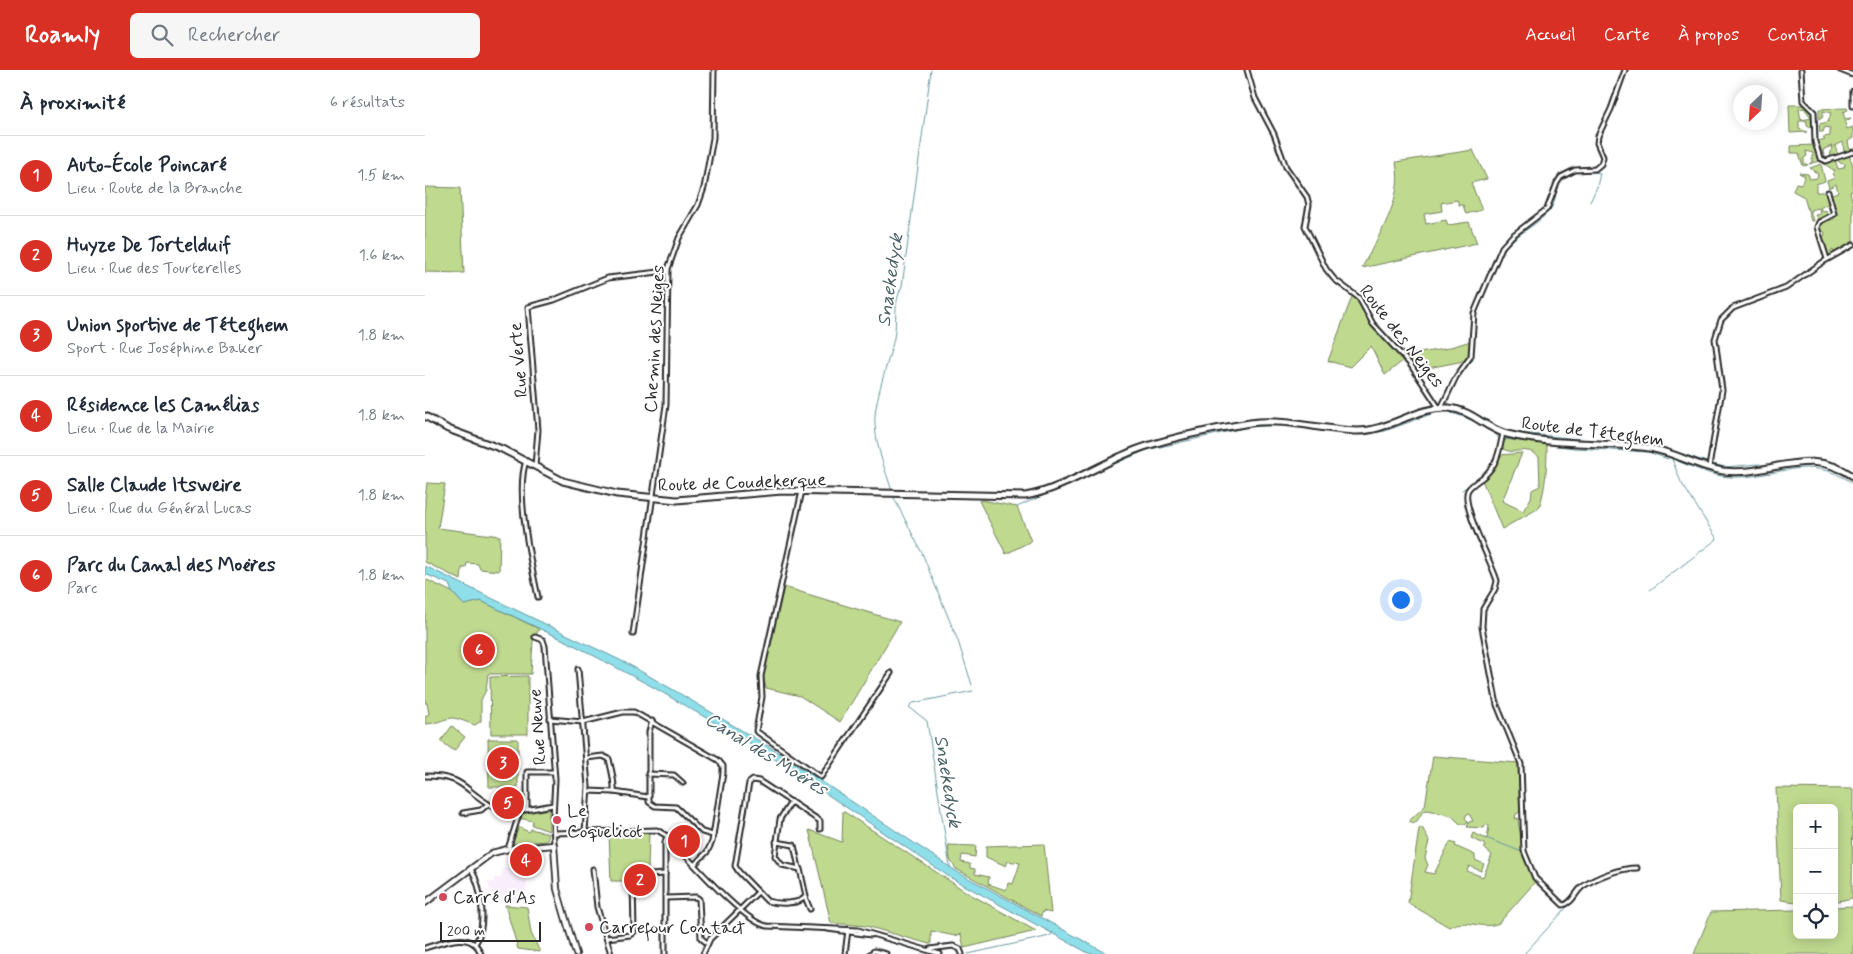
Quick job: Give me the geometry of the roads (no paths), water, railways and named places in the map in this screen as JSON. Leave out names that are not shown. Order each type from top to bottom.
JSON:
[{"type":"main road","name":"Route de Téteghem","points":[[897,494],[1031,495],[1142,448],[1244,424],[1272,422],[1363,430],[1386,426],[1440,409],[1467,412],[1503,433],[1573,444],[1646,448],[1709,467],[1738,471],[1812,461],[1834,466],[1853,476]]},
{"type":"main road","name":"Route de Coudekerque","points":[[425,416],[448,429],[495,446],[560,480],[585,488],[652,498],[682,500],[773,491],[897,494]]},
{"type":"street","name":"Chemin des Neiges","points":[[633,634],[667,401],[667,270],[679,238],[698,205],[704,188],[713,138],[714,70]]},
{"type":"street","name":"Route des Neiges","points":[[1247,70],[1255,98],[1274,134],[1286,167],[1307,196],[1309,205],[1305,226],[1327,271],[1334,279],[1359,298],[1376,327],[1408,362],[1440,409]]},
{"type":"street","points":[[1440,409],[1457,374],[1471,358],[1473,315],[1501,249],[1510,238],[1546,210],[1561,177],[1575,170],[1595,169],[1601,164],[1603,157],[1597,137],[1612,106],[1625,70]]},
{"type":"street","points":[[1801,70],[1803,100],[1814,112],[1815,142],[1820,158],[1826,161],[1853,152]]},
{"type":"street","points":[[1840,70],[1853,75]]},
{"type":"street","points":[[1853,91],[1853,106]]},
{"type":"street","points":[[1827,259],[1817,227],[1820,221],[1834,214],[1828,192]]},
{"type":"street","points":[[1709,467],[1723,390],[1715,342],[1720,322],[1733,308],[1786,288],[1827,259],[1853,245]]},
{"type":"street","name":"Rue Verte","points":[[535,467],[538,430],[528,307],[554,300],[607,278],[667,270]]},
{"type":"street","points":[[1503,433],[1498,460],[1488,473],[1469,488],[1467,496],[1478,537],[1497,581],[1495,589],[1483,609],[1482,627],[1496,702],[1521,764],[1524,852],[1535,878],[1557,902],[1563,905],[1570,902],[1584,886],[1617,872],[1637,868]]},
{"type":"street","points":[[526,461],[524,470],[524,506],[531,570],[538,597]]},
{"type":"street","points":[[802,491],[761,678],[761,697],[756,731],[821,777],[891,673]]},
{"type":"street","name":"Rue Neuve","points":[[535,637],[543,640],[545,645],[554,772],[554,845]]},
{"type":"street","points":[[579,669],[588,791],[585,832]]},
{"type":"street","points":[[550,719],[583,722],[627,711],[637,713],[715,757],[722,764],[723,773],[713,835],[710,848],[695,864]]},
{"type":"street","points":[[652,721],[649,732],[649,802],[653,806],[676,807],[702,832],[713,835]]},
{"type":"street","points":[[586,758],[604,756],[609,758],[611,773],[615,781],[615,792]]},
{"type":"street","points":[[527,808],[527,772],[554,772]]},
{"type":"street","points":[[648,774],[673,775],[683,783]]},
{"type":"street","points":[[425,776],[457,780],[488,804],[518,816]]},
{"type":"street","points":[[805,898],[794,902],[771,902],[737,871],[735,865],[749,784],[753,780],[759,781],[819,819],[820,829]]},
{"type":"street","points":[[588,791],[615,792],[648,797]]},
{"type":"street","points":[[791,802],[781,818],[774,853],[777,862],[785,867],[799,868]]},
{"type":"street","points":[[463,813],[480,810],[488,804]]},
{"type":"street","points":[[507,849],[521,810],[554,804]]},
{"type":"street","points":[[554,833],[648,829],[658,831],[667,836],[740,910],[752,920],[763,925],[848,930],[881,936],[940,954]]},
{"type":"street","points":[[665,954],[665,842],[667,836]]},
{"type":"street","points":[[776,842],[794,845],[805,898],[811,909]]},
{"type":"street","points":[[426,902],[489,855],[507,849],[554,845],[557,890],[576,954]]},
{"type":"street","points":[[470,869],[483,916],[480,935],[475,944]]},
{"type":"street","points":[[593,869],[597,907],[611,954]]},
{"type":"street","points":[[607,938],[630,935],[635,932],[633,881],[635,876],[665,874]]},
{"type":"street","points":[[703,954],[707,943],[758,892]]},
{"type":"street","points":[[666,898],[696,897],[699,899],[701,938],[707,943]]},
{"type":"street","points":[[845,954],[848,930]]},
{"type":"street","points":[[425,948],[460,939],[475,944],[481,954]]},
{"type":"street","points":[[927,950],[957,947]]},
{"type":"street","points":[[957,947],[957,954]]},
{"type":"street","points":[[957,947],[962,954]]},
{"type":"street","points":[[870,954],[874,950],[886,954]]},
{"type":"water","name":"Canal des Moëres","points":[[425,566],[628,664],[773,749],[959,873],[1108,954],[1090,954],[951,878],[760,749],[651,686],[570,643],[481,601],[464,605],[452,592],[449,584],[425,574]]},
{"type":"waterway","name":"Snaekedyck","points":[[892,491],[879,450],[875,415],[894,338],[896,306],[902,286],[931,70]]},
{"type":"waterway","points":[[1501,254],[1512,241],[1538,222],[1550,210],[1558,186],[1567,175],[1581,172],[1600,173],[1597,187],[1590,202]]},
{"type":"waterway","points":[[1460,373],[1473,360],[1475,328]]},
{"type":"waterway","points":[[1447,399],[1449,405],[1473,412],[1512,432],[1597,441]]},
{"type":"waterway","points":[[1451,413],[1485,427],[1492,431],[1500,440]]},
{"type":"waterway","points":[[1086,476],[1147,450],[1248,427],[1282,425],[1347,433],[1372,433],[1385,431],[1431,414]]},
{"type":"waterway","points":[[1503,442],[1506,439],[1574,448],[1648,452],[1668,459]]},
{"type":"waterway","points":[[1618,442],[1661,447],[1707,462]]},
{"type":"waterway","points":[[1672,459],[1715,475],[1730,477],[1747,477],[1806,468],[1821,469],[1853,483]]},
{"type":"waterway","points":[[1650,590],[1717,539],[1681,482],[1672,459]]},
{"type":"waterway","points":[[1713,464],[1724,467],[1760,464]]},
{"type":"waterway","points":[[1485,473],[1490,467]]},
{"type":"waterway","points":[[1462,490],[1474,482]]},
{"type":"waterway","points":[[1017,507],[1055,490]]},
{"type":"waterway","name":"Snaekedyck","points":[[894,498],[922,553],[958,641],[972,685]]},
{"type":"waterway","name":"Snaekedyck","points":[[950,867],[927,721],[909,707],[913,703],[973,691]]},
{"type":"waterway","points":[[1486,838],[1522,852]]},
{"type":"waterway","points":[[1527,854],[1536,875],[1555,896]]},
{"type":"waterway","points":[[1560,900],[1564,902]]},
{"type":"waterway","points":[[1524,954],[1567,907]]},
{"type":"waterway","name":"Snaekedyck","points":[[968,954],[1050,936],[1053,932]]},
{"type":"place","name":"Parc du Canal des Moëres","points":[[479,650]]},
{"type":"place","name":"Union sportive de Téteghem","points":[[503,763]]},
{"type":"place","name":"Salle Claude Itsweire","points":[[508,803]]},
{"type":"place","name":"Le Coquelicot","points":[[557,820]]},
{"type":"place","name":"Auto-École Poincaré","points":[[684,841]]},
{"type":"place","name":"Résidence les Camélias","points":[[526,860]]},
{"type":"place","name":"Huyze De Tortelduif","points":[[640,880]]},
{"type":"place","name":"Carré d'As","points":[[443,897]]},
{"type":"place","name":"Carrefour Contact","points":[[589,927]]}]
